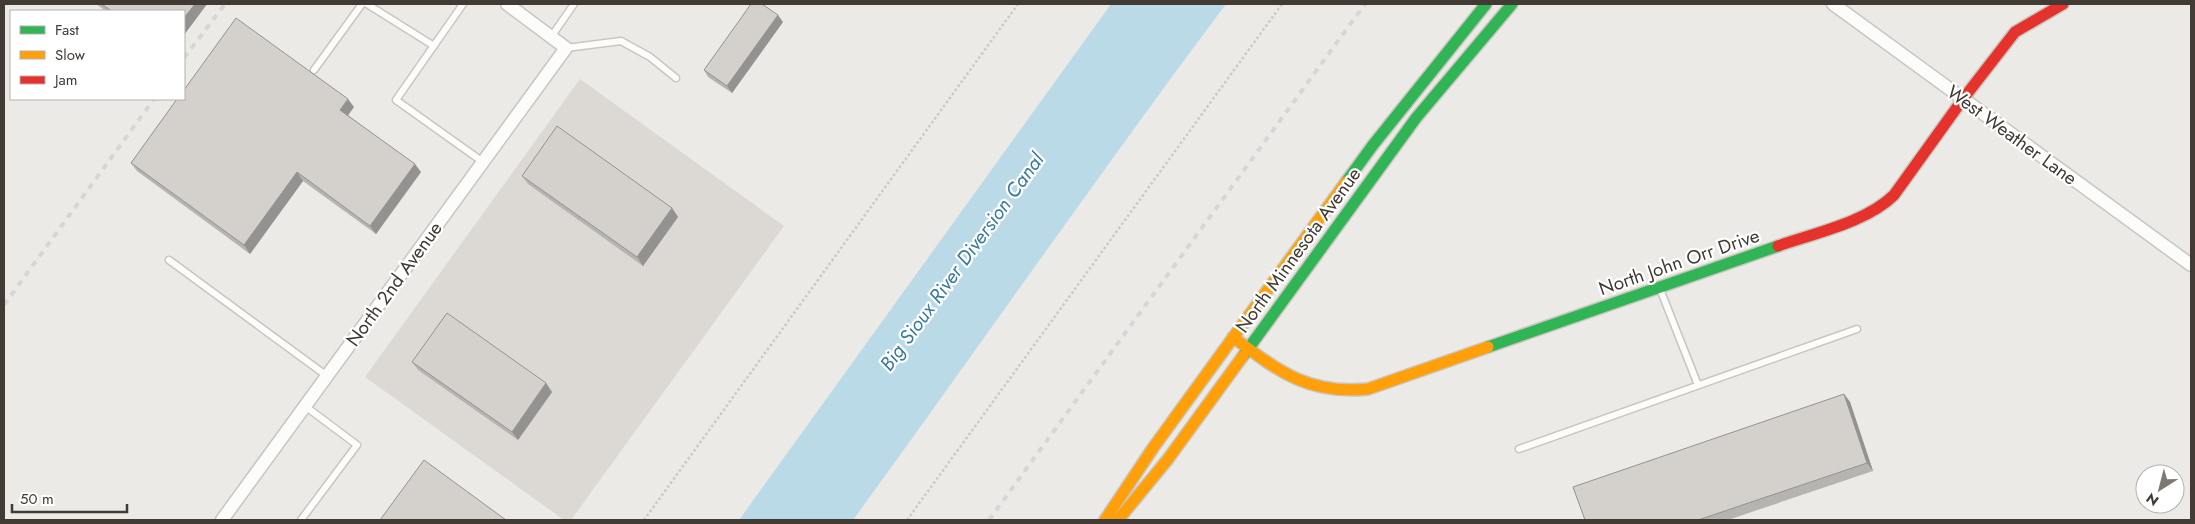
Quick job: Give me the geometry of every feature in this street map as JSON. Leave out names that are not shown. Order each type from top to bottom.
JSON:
[{"type":"main road","name":"North Minnesota Avenue","points":[[1104,520],[1153,448],[1373,144],[1486,4]]},
{"type":"main road","name":"North Minnesota Avenue","points":[[1118,520],[1168,459],[1416,118],[1512,4]]},
{"type":"main road","name":"North John Orr Drive","points":[[1233,337],[1282,373],[1303,383],[1322,389],[1352,392],[1368,389],[1874,211],[1894,195],[1963,99],[2016,32],[2062,4]]},
{"type":"street","points":[[507,4],[566,48]]},
{"type":"street","name":"West Weather Lane","points":[[1833,4],[2191,265]]},
{"type":"street","name":"North 2nd Avenue","points":[[222,520],[566,48]]},
{"type":"lane","points":[[314,70],[362,4]]},
{"type":"lane","points":[[367,4],[434,46]]},
{"type":"lane","points":[[463,4],[396,100],[483,162]]},
{"type":"lane","points":[[551,36],[574,4]]},
{"type":"lane","points":[[566,48],[621,41],[650,57],[676,78]]},
{"type":"lane","points":[[168,260],[327,376]]},
{"type":"lane","points":[[1659,287],[1698,385]]},
{"type":"lane","points":[[1519,449],[1857,329]]},
{"type":"lane","points":[[301,520],[358,446],[305,406]]},
{"type":"path","points":[[644,520],[1018,4]]},
{"type":"path","points":[[907,520],[1282,4]]},
{"type":"shaded area","points":[[580,79],[784,226],[571,520],[564,520],[365,377]]},
{"type":"water","name":"Big Sioux River Diversion Canal","points":[[1111,4],[1226,4],[853,520],[739,520]]},
{"type":"building","points":[[101,4],[195,4],[185,17],[185,10],[110,10]]},
{"type":"building","points":[[751,4],[762,4],[778,15],[727,86],[704,70]]},
{"type":"building","points":[[236,18],[348,99],[340,110],[415,164],[370,226],[297,172],[244,245],[131,163],[176,100],[185,100],[185,89]]},
{"type":"building","points":[[557,126],[672,208],[637,257],[522,176]]},
{"type":"building","points":[[447,313],[546,383],[512,432],[412,362]]},
{"type":"building","points":[[1844,394],[1867,463],[1698,520],[1585,520],[1573,487]]},
{"type":"building","points":[[424,460],[506,520],[380,520]]},
{"type":"railway","points":[[185,57],[225,4]]},
{"type":"railway","points":[[989,520],[1365,4]]},
{"type":"railway","points":[[4,305],[153,100]]},
{"type":"traffic: fast","points":[[1346,182],[1373,145],[1486,4]]},
{"type":"traffic: fast","points":[[1243,356],[1416,118],[1512,4]]},
{"type":"traffic: fast","points":[[1488,347],[1778,246]]},
{"type":"traffic: slow","points":[[1105,520],[1153,448],[1346,182]]},
{"type":"traffic: slow","points":[[1233,337],[1280,370],[1295,378],[1328,388],[1347,390],[1368,389],[1488,347]]},
{"type":"traffic: slow","points":[[1118,520],[1168,459],[1243,356]]},
{"type":"traffic: jam","points":[[1778,246],[1855,220],[1870,213],[1894,195],[1963,99],[2015,32],[2063,4]]}]
